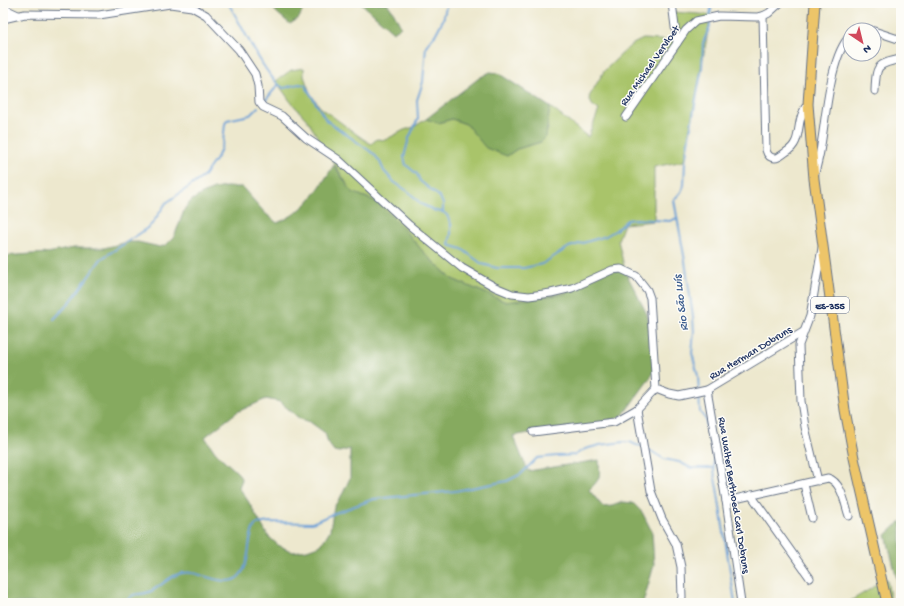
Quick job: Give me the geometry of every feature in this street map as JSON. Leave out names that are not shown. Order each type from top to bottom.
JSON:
[{"type":"main road","name":"ES-355","points":[[816,3],[808,104],[814,179],[845,410],[854,458],[887,603]]},
{"type":"street","points":[[672,3],[677,43]]},
{"type":"street","points":[[780,3],[769,13],[763,16],[766,150],[768,155],[778,157],[795,144],[798,138],[802,113],[808,104]]},
{"type":"street","points":[[3,19],[18,14],[43,13],[99,15],[170,4],[192,7],[206,15],[239,50],[255,74],[258,86],[259,102],[263,107],[282,116],[306,138],[339,160],[409,225],[462,268],[512,294],[529,296],[572,288],[612,270],[621,269],[636,276],[647,290],[650,298],[656,389],[637,409],[614,422],[533,432]]},
{"type":"street","points":[[3,8],[18,14]]},
{"type":"street","name":"Rua Michael Vervloet","points":[[626,117],[686,30],[696,21],[719,16],[763,16]]},
{"type":"street","points":[[882,33],[901,40]]},
{"type":"street","points":[[814,179],[832,77],[842,49]]},
{"type":"street","points":[[875,92],[876,73],[880,65],[886,62],[901,59]]},
{"type":"street","points":[[818,481],[805,427],[801,401],[800,345],[810,316],[822,246]]},
{"type":"street","name":"Rua Herman Dobruns","points":[[656,389],[679,396],[703,391],[804,332]]},
{"type":"street","name":"Rua Walter Berthoed Carl Dobruns","points":[[703,391],[726,501],[741,603]]},
{"type":"street","points":[[637,409],[651,491],[662,519],[676,544],[681,567],[682,597],[680,603]]},
{"type":"street","points":[[726,501],[828,478],[835,482],[839,489],[849,516]]},
{"type":"street","points":[[804,484],[812,518]]},
{"type":"street","points":[[751,495],[810,578]]},
{"type":"green space","points":[[270,3],[306,3],[299,18],[290,24],[276,12]]},
{"type":"green space","points":[[361,3],[387,3],[401,27],[393,32]]},
{"type":"green space","points":[[673,12],[711,15],[684,161],[654,167],[654,221],[624,224],[618,240],[625,271],[577,287],[564,294],[506,302],[452,279],[428,257],[377,202],[352,192],[307,120],[290,101],[276,81],[291,70],[304,68],[304,76],[310,93],[320,107],[371,144],[377,139],[385,140],[404,130],[414,127],[426,119],[438,123],[452,119],[466,124],[475,133],[507,156],[517,149],[541,142],[548,129],[547,124],[550,107],[588,137],[599,110],[592,105],[589,97],[604,71],[631,45],[643,39],[673,41]]},
{"type":"green space","points":[[490,72],[498,73],[550,107],[546,137],[541,142],[517,149],[507,156],[486,148],[466,124],[452,119],[438,123],[426,119],[479,78]]},
{"type":"green space","points":[[334,165],[352,192],[377,202],[428,257],[452,279],[506,302],[564,294],[606,270],[625,271],[647,314],[655,348],[655,371],[623,415],[603,427],[570,430],[551,429],[513,436],[528,471],[599,460],[600,471],[598,480],[589,490],[603,507],[612,506],[623,502],[633,503],[642,512],[652,532],[654,565],[643,603],[558,603],[553,601],[537,603],[3,603],[3,256],[47,253],[74,248],[104,248],[127,242],[138,242],[160,247],[166,245],[174,237],[185,208],[192,200],[214,189],[225,187],[242,187],[265,213],[277,223],[297,212],[311,199]],"holes":[[[266,399],[280,402],[300,419],[310,422],[325,433],[328,443],[334,451],[339,452],[350,449],[350,478],[334,507],[330,530],[321,545],[307,550],[293,552],[278,545],[268,536],[239,487],[242,480],[238,473],[215,452],[205,437],[237,412]]]},
{"type":"green space","points":[[901,521],[901,596],[886,535]]},
{"type":"green space","points":[[887,579],[891,603],[847,603]]},
{"type":"waterway","points":[[228,3],[269,74],[277,83],[284,88],[299,84],[305,85],[326,120],[374,154],[384,171],[394,182],[409,192],[421,204],[436,211],[443,212],[447,215],[451,224],[449,245],[462,249],[482,264],[497,268],[524,268],[542,264],[569,247],[606,236],[616,230],[627,220],[670,221],[677,218]]},
{"type":"waterway","points":[[443,212],[443,204],[440,197],[420,181],[417,174],[406,165],[404,157],[409,138],[418,119],[417,100],[423,82],[426,46],[435,35],[443,20],[447,3]]},
{"type":"waterway","name":"Rio São Luís","points":[[710,16],[712,3]]},
{"type":"waterway","name":"Rio São Luís","points":[[710,20],[710,26],[703,43],[702,68],[688,142],[684,185],[681,192],[674,200],[693,317],[694,331],[692,353],[698,376],[700,412],[706,420],[707,431],[713,453],[715,478],[735,603]]},
{"type":"waterway","points":[[264,102],[278,85]]},
{"type":"waterway","points":[[54,319],[71,301],[101,259],[152,224],[166,203],[203,177],[218,156],[223,142],[225,124],[227,120],[250,115],[258,107]]},
{"type":"waterway","points":[[125,603],[132,596],[149,592],[174,576],[180,574],[193,573],[228,581],[237,578],[242,573],[245,566],[251,537],[256,524],[270,522],[312,523],[374,499],[455,491],[507,481],[521,474],[537,458],[575,455],[585,449],[600,445],[624,442],[630,442],[642,446]]},
{"type":"waterway","points":[[646,448],[664,459],[679,462],[691,468],[714,468]]}]
